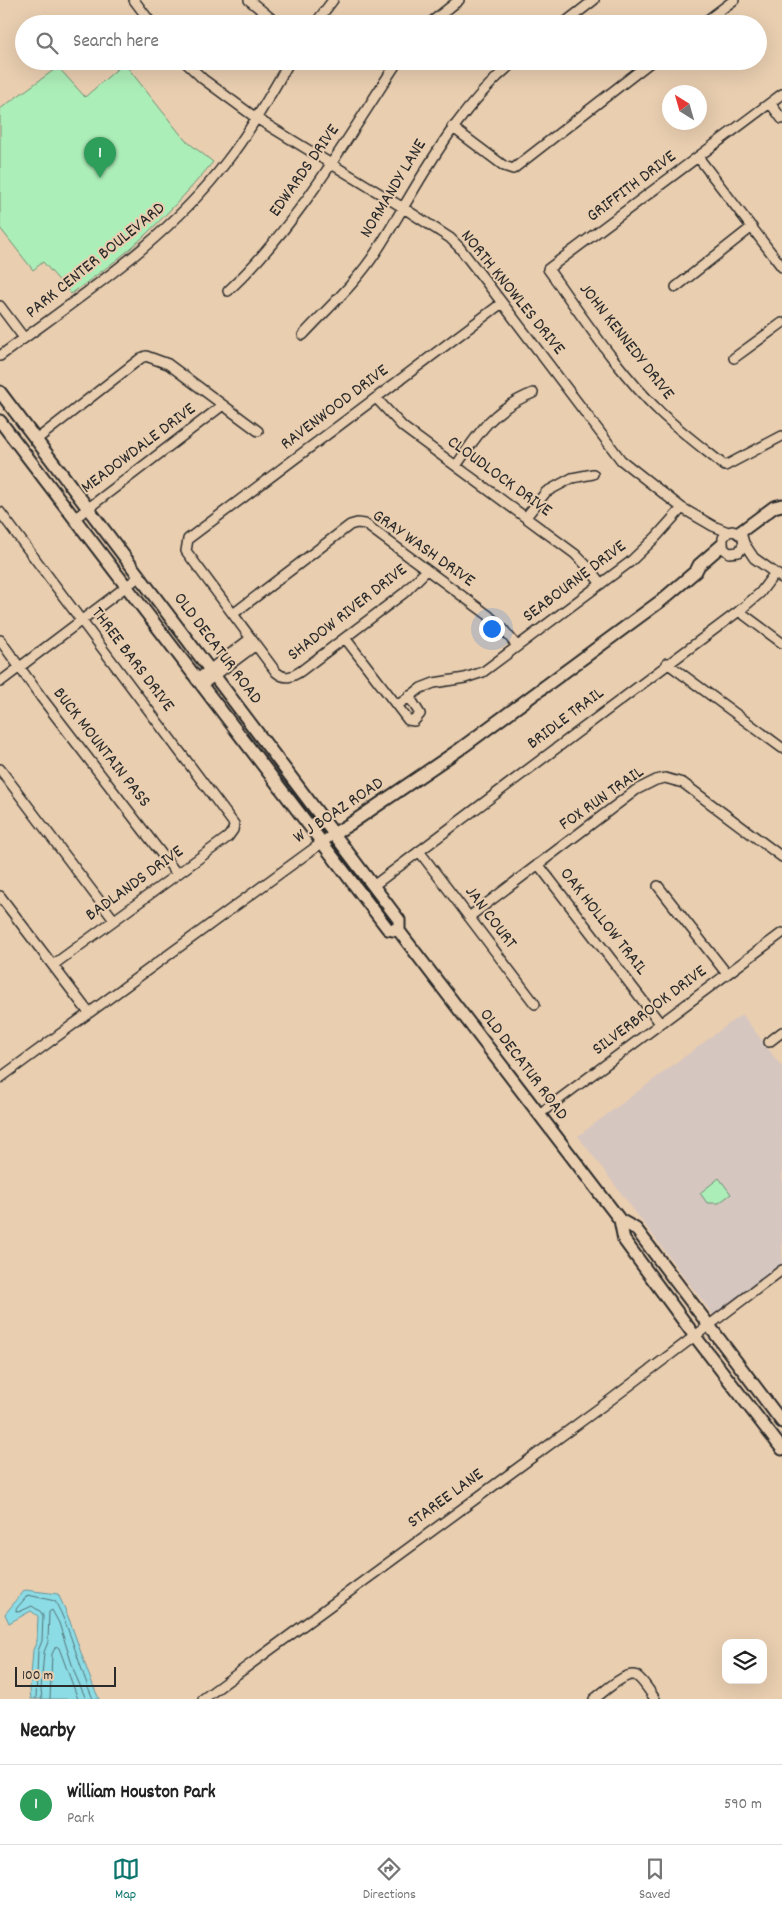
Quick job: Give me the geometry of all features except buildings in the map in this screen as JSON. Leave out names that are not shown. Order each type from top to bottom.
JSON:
[{"type":"main road","name":"OLD DECATUR ROAD","points":[[0,392],[335,833],[399,920],[398,931]]},
{"type":"main road","name":"OLD DECATUR ROAD","points":[[0,422],[388,929],[398,931],[620,1220],[636,1229],[782,1422]]},
{"type":"main road","points":[[739,537],[774,507],[782,506]]},
{"type":"main road","name":"W J BOAZ ROAD","points":[[335,833],[460,749],[662,600],[696,571],[703,571],[726,548]]},
{"type":"main road","name":"OLD DECATUR ROAD","points":[[620,1220],[624,1240],[782,1449]]},
{"type":"main road","points":[[759,1419],[772,1409]]},
{"type":"street","points":[[134,0],[145,15]]},
{"type":"street","points":[[249,0],[267,15]]},
{"type":"street","points":[[322,15],[333,0]]},
{"type":"street","points":[[440,15],[458,0]]},
{"type":"street","points":[[575,15],[594,0]]},
{"type":"street","points":[[714,15],[734,0]]},
{"type":"street","name":"NORTH KNOWLES DRIVE","points":[[194,70],[256,118],[450,238],[459,247],[621,460],[682,508],[713,526],[739,537]]},
{"type":"street","name":"PARK CENTER BOULEVARD","points":[[0,356],[77,300],[168,227],[227,162],[285,70]]},
{"type":"street","name":"EDWARDS DRIVE","points":[[228,291],[272,246],[330,164],[392,70]]},
{"type":"street","name":"NORMANDY LANE","points":[[302,335],[363,270],[376,252],[452,127],[494,78],[503,70]]},
{"type":"street","points":[[452,127],[504,166],[513,169],[640,70]]},
{"type":"street","name":"GRIFFITH DRIVE","points":[[548,269],[782,94]]},
{"type":"street","points":[[770,103],[782,118]]},
{"type":"street","points":[[698,157],[782,267]]},
{"type":"street","points":[[676,287],[752,228]]},
{"type":"street","name":"JOHN KENNEDY DRIVE","points":[[548,269],[601,342],[643,394],[661,413],[725,466],[782,436]]},
{"type":"street","name":"RAVENWOOD DRIVE","points":[[232,614],[186,551],[188,539],[502,303]]},
{"type":"street","points":[[0,306],[24,338]]},
{"type":"street","points":[[734,358],[782,323]]},
{"type":"street","points":[[36,440],[140,358],[146,356],[168,364],[258,431]]},
{"type":"street","points":[[456,466],[485,424],[516,400],[533,393]]},
{"type":"street","name":"CLOUDLOCK DRIVE","points":[[376,398],[403,427],[583,561],[601,584]]},
{"type":"street","name":"MEADOWDALE DRIVE","points":[[74,518],[223,404]]},
{"type":"street","points":[[526,518],[546,492],[572,478],[592,474]]},
{"type":"street","name":"SEABOURNE DRIVE","points":[[398,705],[409,696],[434,683],[464,678],[483,672],[643,551],[682,508]]},
{"type":"street","name":"THREE BARS DRIVE","points":[[0,512],[229,816],[234,824],[234,828]]},
{"type":"street","name":"GRAY WASH DRIVE","points":[[232,614],[346,528],[357,522],[365,524],[494,621],[508,634],[517,646]]},
{"type":"street","points":[[713,526],[726,548],[754,558],[778,576]]},
{"type":"street","points":[[726,548],[739,537]]},
{"type":"street","points":[[726,548],[742,550],[739,537]]},
{"type":"street","points":[[739,537],[754,558]]},
{"type":"street","name":"SHADOW RIVER DRIVE","points":[[253,641],[276,672],[285,678],[294,676],[411,587],[427,570]]},
{"type":"street","points":[[0,682],[140,576]]},
{"type":"street","name":"BRIDLE TRAIL","points":[[373,886],[667,663],[739,611],[778,576]]},
{"type":"street","points":[[739,611],[782,643]]},
{"type":"street","points":[[198,683],[253,641],[232,614]]},
{"type":"street","points":[[345,638],[408,720],[414,721],[420,714],[409,696]]},
{"type":"street","name":"BUCK MOUNTAIN PASS","points":[[0,640],[177,874]]},
{"type":"street","points":[[667,663],[782,748]]},
{"type":"street","points":[[0,769],[114,920]]},
{"type":"street","name":"FOX RUN TRAIL","points":[[469,917],[636,790],[646,784],[665,778],[683,783],[691,788],[782,857]]},
{"type":"street","name":"BADLANDS DRIVE","points":[[53,965],[228,837],[234,828]]},
{"type":"street","name":"W J BOAZ ROAD","points":[[0,1078],[335,833]]},
{"type":"street","name":"JAN COURT","points":[[419,850],[535,1004]]},
{"type":"street","name":"OAK HOLLOW TRAIL","points":[[538,864],[660,1023]]},
{"type":"street","points":[[658,886],[727,974]]},
{"type":"street","points":[[0,896],[89,1013]]},
{"type":"street","name":"SILVERBROOK DRIVE","points":[[538,1115],[782,933]]},
{"type":"street","points":[[769,1042],[782,1032]]},
{"type":"street","name":"STAREE LANE","points":[[203,1699],[609,1401],[708,1324],[782,1270]]},
{"type":"street","points":[[594,1699],[631,1674],[638,1676],[656,1699]]},
{"type":"shaded area","points":[[742,1014],[782,1067],[782,1265],[713,1315],[578,1136]]},
{"type":"green space","points":[[54,70],[61,70],[85,97],[116,70],[130,70],[185,140],[213,162],[173,207],[141,239],[116,261],[71,294],[43,262],[33,270],[0,228],[0,109]]},
{"type":"green space","points":[[719,1178],[731,1194],[719,1203],[707,1203],[700,1193]]},
{"type":"water","points":[[25,1590],[58,1594],[99,1699],[31,1699],[33,1650],[37,1641],[38,1616],[31,1611],[9,1623],[5,1614]]},
{"type":"place","name":"William Houston Park","points":[[100,178]]}]
